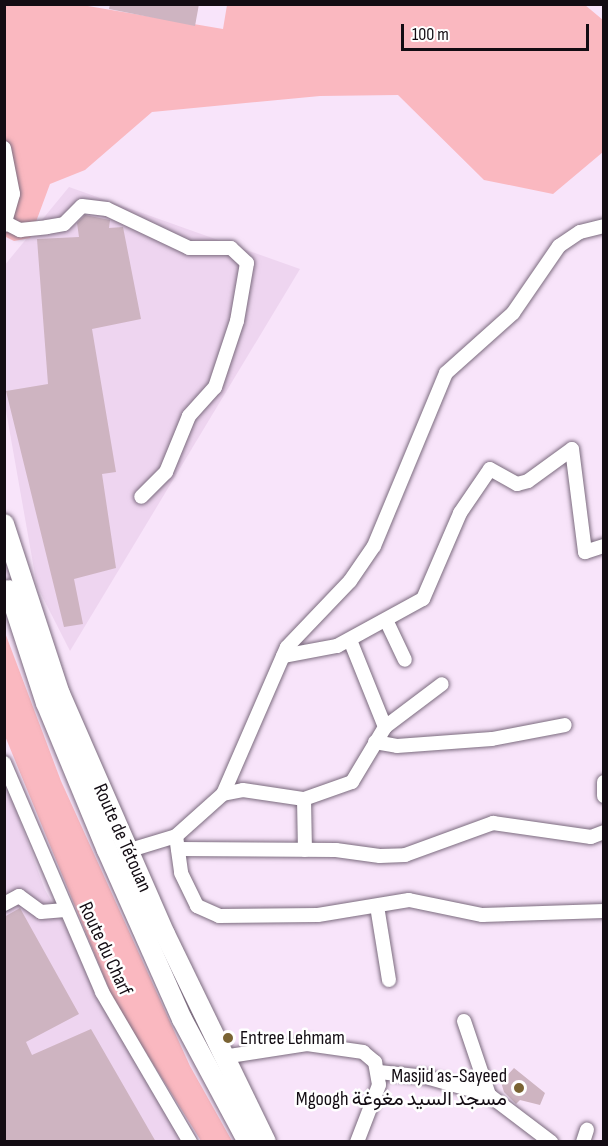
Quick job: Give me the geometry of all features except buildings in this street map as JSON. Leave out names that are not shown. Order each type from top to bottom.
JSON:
[{"type":"highway","name":"Route de Tétouan","points":[[4,524],[39,639],[127,851],[223,1057],[266,1142]]},
{"type":"highway","name":"Route de Tétouan","points":[[4,573],[46,703],[107,850],[182,1019],[248,1142]]},
{"type":"street","points":[[4,148],[13,194],[5,224],[21,230],[47,228],[64,224],[82,206],[107,208],[189,248],[231,248],[247,263],[237,321],[215,387],[189,416],[166,472],[141,497]]},
{"type":"street","points":[[177,842],[224,794],[283,656],[374,546],[446,373],[513,313],[559,246],[580,232],[603,226]]},
{"type":"street","points":[[283,656],[350,640],[386,620],[430,590],[460,513],[490,469],[517,484],[528,481],[572,449],[585,552],[603,546]]},
{"type":"street","points":[[386,620],[405,660]]},
{"type":"street","points":[[350,640],[385,727]]},
{"type":"street","points":[[224,794],[243,790],[304,799],[352,782],[385,727],[442,684]]},
{"type":"street","points":[[375,742],[397,746],[492,739],[565,725]]},
{"type":"street","name":"Route du Charf","points":[[4,763],[102,992],[190,1142]]},
{"type":"street","points":[[603,782],[603,796]]},
{"type":"street","points":[[304,799],[305,850]]},
{"type":"street","points":[[127,851],[177,842],[405,855],[493,823],[591,837],[603,832]]},
{"type":"street","points":[[177,842],[181,873],[197,906],[212,915],[318,915],[409,900],[482,915],[603,911]]},
{"type":"street","points":[[4,904],[19,896],[41,912],[65,910]]},
{"type":"street","points":[[377,906],[388,980]]},
{"type":"street","points":[[464,1021],[489,1095]]},
{"type":"street","points":[[223,1057],[308,1044],[363,1053],[379,1072],[426,1077],[489,1095],[551,1142]]},
{"type":"street","points":[[357,1142],[371,1115],[379,1072]]},
{"type":"shaded area","points":[[4,5],[82,5],[223,29],[227,5],[585,5],[603,20],[603,152],[553,194],[484,180],[398,95],[320,96],[152,112],[85,170],[50,184],[30,238],[14,241],[4,236]]},
{"type":"shaded area","points":[[69,187],[300,269],[70,651],[37,586],[5,405],[4,266]]},
{"type":"shaded area","points":[[4,630],[61,781],[190,1066],[232,1141],[201,1141],[114,1001],[5,736]]},
{"type":"shaded area","points":[[4,777],[45,890],[188,1141],[5,1141]]},
{"type":"place","name":"Entree Lehmam","points":[[228,1038]]},
{"type":"place","name":"Masjid as-Sayeed Mgoogh مسجد السيد مغوغة","points":[[519,1088]]}]
